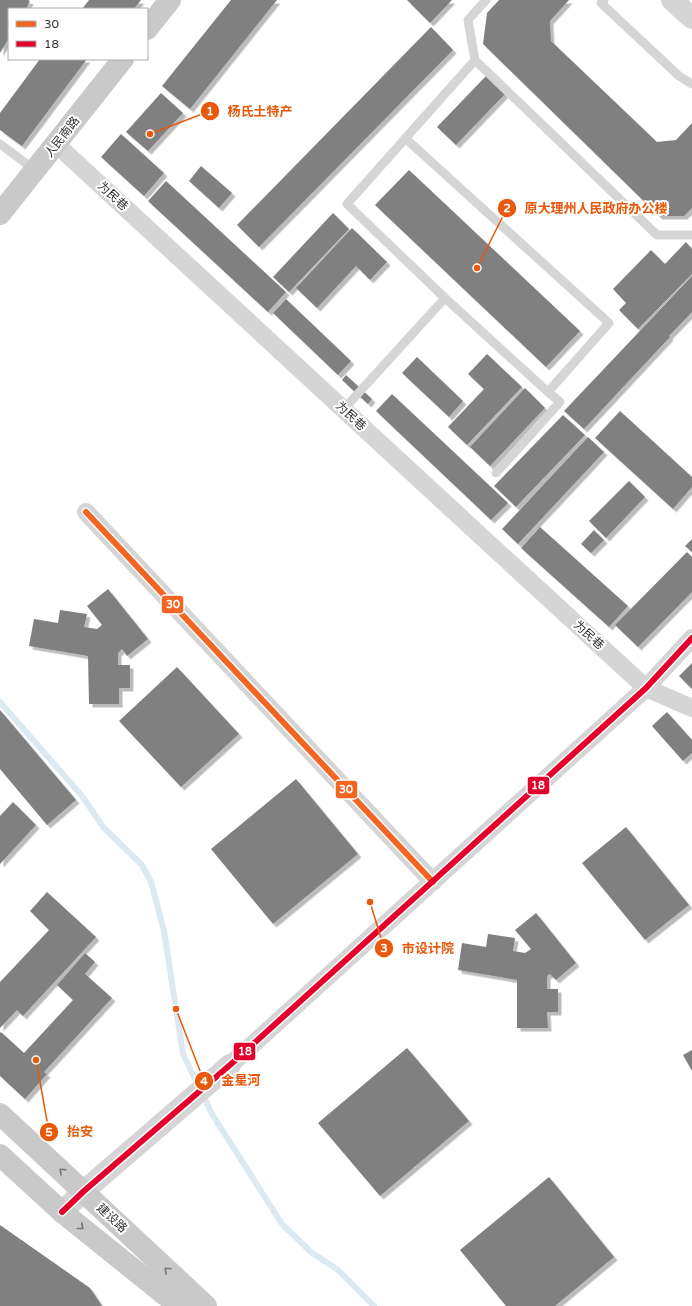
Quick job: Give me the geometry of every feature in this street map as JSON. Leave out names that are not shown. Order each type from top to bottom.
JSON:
[{"type":"main road","points":[[148,28],[170,0]]},
{"type":"main road","name":"人民南路","points":[[0,214],[122,60]]},
{"type":"main road","name":"建设路","points":[[0,1114],[84,1191],[182,1300]]},
{"type":"main road","name":"建设路","points":[[0,1155],[62,1212],[182,1300],[206,1306]]},
{"type":"street","points":[[672,0],[691,15]]},
{"type":"street","name":"为民巷","points":[[56,144],[646,688],[692,708]]},
{"type":"street","points":[[86,512],[432,882]]},
{"type":"street","points":[[62,1212],[84,1191],[230,1065],[646,688],[692,638]]},
{"type":"lane","points":[[486,0],[468,20],[475,60],[657,235],[692,235]]},
{"type":"lane","points":[[602,1],[679,76],[692,84]]},
{"type":"lane","points":[[475,60],[347,204],[445,298],[560,402],[496,473]]},
{"type":"lane","points":[[405,138],[609,324],[548,392]]},
{"type":"lane","points":[[0,144],[35,170]]},
{"type":"lane","points":[[344,410],[445,298]]},
{"type":"building","points":[[0,0],[30,1],[26,8],[8,8],[8,40],[0,53]]},
{"type":"building","points":[[89,0],[141,0],[135,8],[83,8]]},
{"type":"building","points":[[231,0],[277,0],[190,109],[162,86]]},
{"type":"building","points":[[407,0],[452,0],[430,23]]},
{"type":"building","points":[[499,0],[569,0],[550,21],[551,41],[657,142],[676,140],[692,123],[692,208],[684,216],[659,216],[483,44],[487,13]]},
{"type":"building","points":[[431,27],[453,50],[259,247],[237,225]]},
{"type":"building","points":[[39,60],[86,60],[22,146],[0,130],[0,113]]},
{"type":"building","points":[[487,75],[506,93],[456,145],[437,127]]},
{"type":"building","points":[[161,93],[183,113],[148,151],[126,132]]},
{"type":"building","points":[[121,134],[164,173],[144,196],[101,157]]},
{"type":"building","points":[[201,166],[232,193],[219,208],[189,181]]},
{"type":"building","points":[[409,170],[580,331],[546,367],[375,205]]},
{"type":"building","points":[[166,181],[286,292],[268,312],[148,201]]},
{"type":"building","points":[[333,213],[349,229],[289,292],[273,277]]},
{"type":"building","points":[[352,228],[387,262],[370,280],[356,266],[317,308],[296,288]]},
{"type":"building","points":[[686,242],[692,249],[692,274],[638,329],[619,310],[626,303],[613,289],[651,250],[665,264]]},
{"type":"building","points":[[692,276],[692,312],[584,429],[564,411]]},
{"type":"building","points":[[286,299],[351,361],[338,375],[273,313]]},
{"type":"building","points":[[487,354],[522,387],[467,445],[448,427],[484,389],[468,374]]},
{"type":"building","points":[[417,357],[463,401],[449,417],[402,373]]},
{"type":"building","points":[[346,375],[372,399],[368,404],[342,380]]},
{"type":"building","points":[[525,388],[545,408],[490,466],[470,447]]},
{"type":"building","points":[[392,394],[508,503],[491,520],[376,411]]},
{"type":"building","points":[[620,411],[692,477],[692,487],[673,509],[595,438]]},
{"type":"building","points":[[563,415],[585,435],[516,507],[494,486]]},
{"type":"building","points":[[588,437],[604,452],[518,544],[502,529]]},
{"type":"building","points":[[629,481],[645,497],[606,538],[589,521]]},
{"type":"building","points":[[540,527],[628,606],[609,627],[521,548]]},
{"type":"building","points":[[594,530],[604,540],[591,553],[581,544]]},
{"type":"building","points":[[692,539],[692,552],[685,546]]},
{"type":"building","points":[[687,552],[692,557],[692,592],[638,647],[615,625]]},
{"type":"building","points":[[108,589],[148,639],[127,656],[122,649],[118,653],[118,665],[130,665],[130,688],[119,688],[119,704],[89,704],[88,656],[29,646],[34,619],[58,623],[60,610],[87,614],[84,627],[97,629],[102,625],[87,606]]},
{"type":"building","points":[[692,663],[692,689],[679,676]]},
{"type":"building","points":[[177,667],[239,734],[181,787],[119,721]]},
{"type":"building","points":[[0,710],[76,800],[47,825],[0,769]]},
{"type":"building","points":[[667,712],[692,740],[692,753],[683,761],[652,726]]},
{"type":"building","points":[[296,779],[358,854],[273,924],[211,849]]},
{"type":"building","points":[[13,802],[36,825],[0,864],[0,816]]},
{"type":"building","points":[[626,827],[689,905],[645,940],[582,863]]},
{"type":"building","points":[[47,892],[96,937],[23,1016],[17,1010],[0,1028],[0,982],[49,930],[30,911]]},
{"type":"building","points":[[536,913],[576,963],[556,980],[550,974],[547,976],[547,989],[558,989],[558,1012],[547,1012],[548,1028],[517,1028],[517,980],[458,970],[462,943],[486,947],[488,934],[515,938],[513,951],[525,953],[531,949],[515,930]]},
{"type":"building","points":[[85,953],[95,962],[85,974],[112,998],[44,1072],[47,1074],[25,1099],[0,1076],[0,1033],[1,1032],[24,1053],[73,1000],[57,985]]},
{"type":"building","points":[[407,1048],[469,1121],[380,1196],[318,1123]]},
{"type":"building","points":[[692,1050],[692,1071],[683,1055]]},
{"type":"building","points":[[549,1177],[614,1257],[555,1306],[506,1306],[460,1250]]},
{"type":"building","points":[[0,1225],[90,1288],[102,1306],[0,1306]]},
{"type":"waterway","points":[[0,702],[82,796],[104,828],[142,865],[151,882],[164,931],[183,1054],[212,1114],[282,1224],[311,1252],[338,1270],[374,1306]]},
{"type":"transit line","name":"30","points":[[86,512],[433,882]]},
{"type":"transit line","name":"18","points":[[62,1212],[84,1191],[230,1065],[646,688],[692,638]]},
{"type":"place","name":"杨氏土特产","points":[[150,134]]},
{"type":"place","name":"原大理州人民政府办公楼","points":[[477,268]]},
{"type":"place","name":"市设计院","points":[[370,902]]},
{"type":"place","name":"金星河","points":[[176,1009]]},
{"type":"place","name":"抬安","points":[[36,1060]]}]
